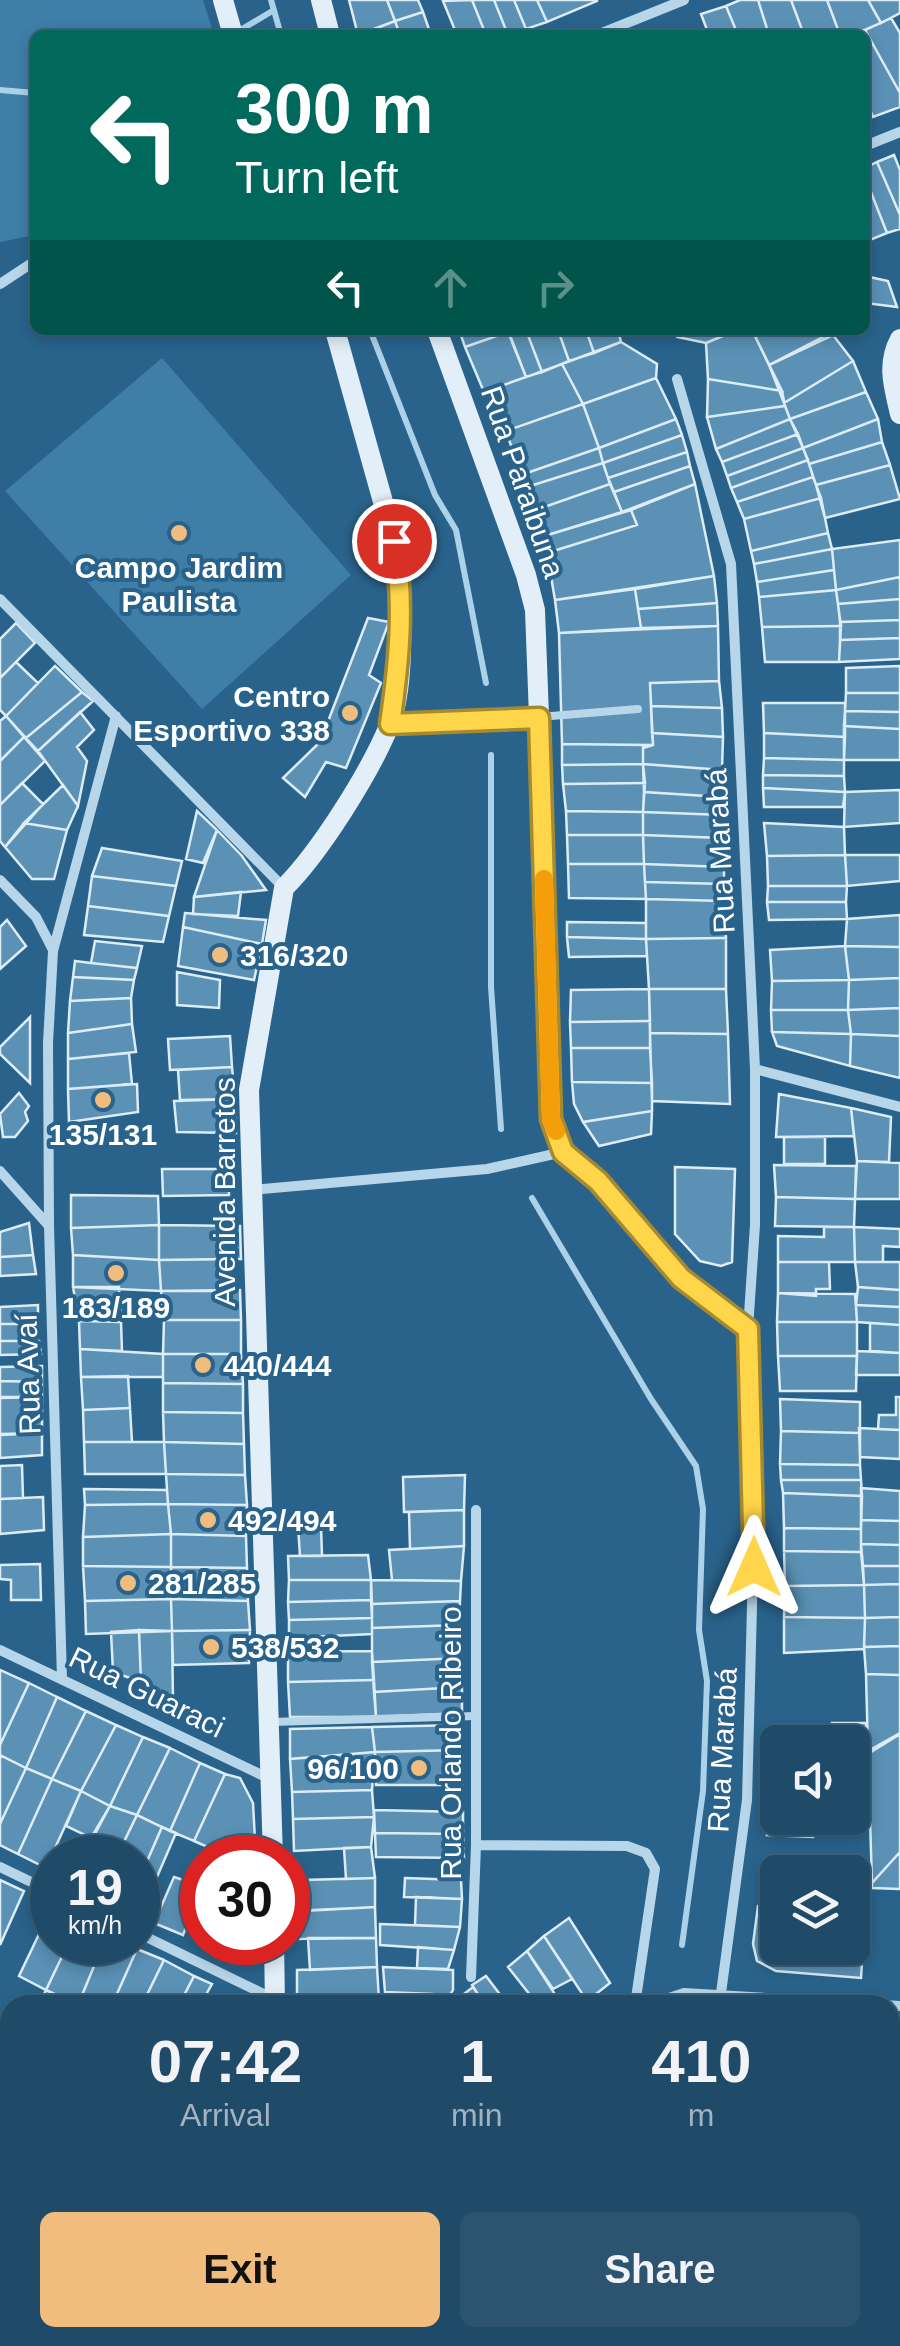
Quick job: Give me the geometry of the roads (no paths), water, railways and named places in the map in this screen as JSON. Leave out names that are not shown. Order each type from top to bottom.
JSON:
[{"type":"street","points":[[609,30],[684,0]]},
{"type":"street","points":[[320,1],[329,30]]},
{"type":"street","points":[[224,3],[232,30]]},
{"type":"street","points":[[870,144],[900,132]]},
{"type":"street","points":[[0,284],[30,264]]},
{"type":"street","points":[[0,599],[284,888],[308,865],[390,724],[399,661],[400,572],[368,436],[338,335]]},
{"type":"street","name":"Rua Paraibuna","points":[[440,335],[526,575],[535,610],[539,718]]},
{"type":"street","points":[[899,409],[891,374],[892,355],[900,340]]},
{"type":"street","name":"Rua Marabá","points":[[677,379],[731,564],[755,1069],[755,1224],[748,1329],[754,1567],[747,1800],[722,1993]]},
{"type":"street","name":"Rua Avaí","points":[[62,1679],[49,1226],[48,1043],[53,951],[116,716]]},
{"type":"street","points":[[390,724],[539,718],[551,1119],[563,1152],[598,1181],[681,1278],[748,1329]]},
{"type":"street","points":[[0,880],[36,917],[53,951]]},
{"type":"street","name":"Avenida Barretos","points":[[272,1835],[249,1090],[284,888]]},
{"type":"street","points":[[755,1069],[900,1107]]},
{"type":"street","points":[[251,1190],[487,1169],[563,1152]]},
{"type":"street","points":[[0,1171],[49,1226]]},
{"type":"street","name":"Rua Orlando Ribeiro","points":[[471,1976],[476,1844],[476,1510]]},
{"type":"street","name":"Rua Guaraci","points":[[0,1650],[271,1780]]},
{"type":"street","points":[[476,1844],[627,1846],[646,1854],[655,1869],[636,1995]]},
{"type":"street","points":[[0,1867],[30,1881]]},
{"type":"street","points":[[160,1944],[261,1995]]},
{"type":"street","points":[[274,1965],[275,1995]]},
{"type":"street","points":[[678,1995],[749,1995]]},
{"type":"lane","points":[[539,718],[638,709]]},
{"type":"lane","points":[[269,1722],[476,1716]]},
{"type":"waterway","points":[[271,0],[280,30]]},
{"type":"waterway","points":[[240,30],[274,10]]},
{"type":"waterway","points":[[0,90],[30,93]]},
{"type":"waterway","points":[[372,335],[435,495],[456,530],[486,683]]},
{"type":"waterway","points":[[491,755],[491,987],[501,1129]]},
{"type":"waterway","points":[[532,1198],[651,1399],[696,1466],[703,1509],[699,1630],[707,1681],[703,1791],[682,1945]]},
{"type":"place","name":"Campo Jardim Paulista","points":[[179,533]]},
{"type":"place","name":"Centro Esportivo 338","points":[[350,713]]},
{"type":"place","name":"316/320","points":[[220,955]]},
{"type":"place","name":"135/131","points":[[103,1100]]},
{"type":"place","name":"183/189","points":[[116,1273]]},
{"type":"place","name":"440/444","points":[[203,1365]]},
{"type":"place","name":"492/494","points":[[208,1520]]},
{"type":"place","name":"281/285","points":[[128,1583]]},
{"type":"place","name":"538/532","points":[[211,1647]]},
{"type":"place","name":"96/100","points":[[419,1768]]}]
